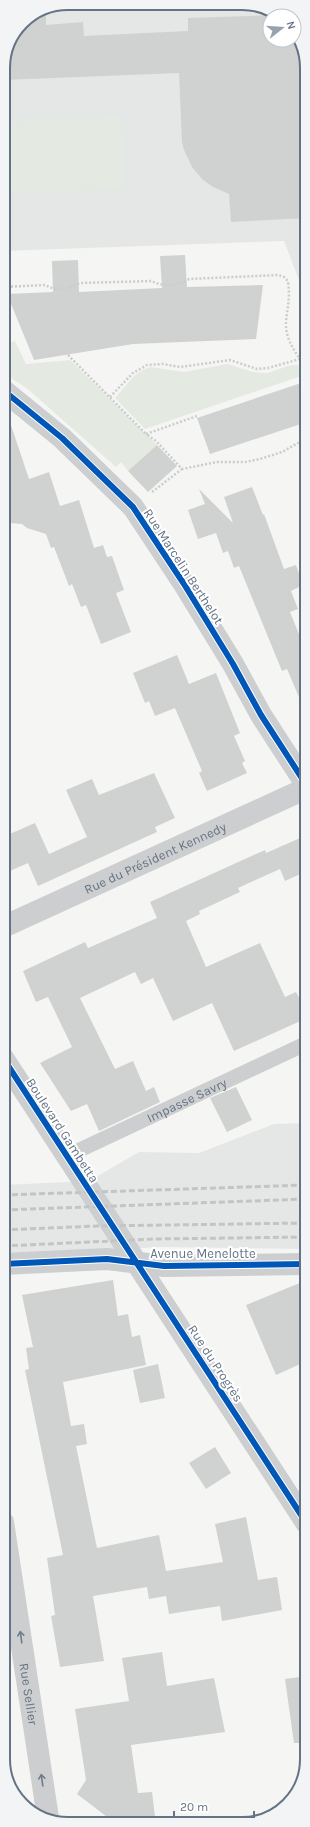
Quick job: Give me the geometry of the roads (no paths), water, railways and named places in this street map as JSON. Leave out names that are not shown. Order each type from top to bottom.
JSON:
[{"type":"street","name":"Rue Marcelin Berthelot","points":[[10,396],[62,438],[133,507],[188,590],[233,664],[261,715],[300,776]]},
{"type":"street","name":"Rue du Président Kennedy","points":[[10,923],[300,790]]},
{"type":"street","name":"Boulevard Gambetta","points":[[10,1070],[104,1215]]},
{"type":"street","name":"Rue du Progrès","points":[[104,1215],[137,1263],[300,1513]]},
{"type":"street","name":"Avenue Menelotte","points":[[10,1264],[108,1259],[164,1266],[300,1264]]},
{"type":"street","name":"Rue Sellier","points":[[10,1562],[47,1813]]},
{"type":"lane","name":"Impasse Savry","points":[[67,1156],[300,1046]]},
{"type":"railway","points":[[10,1195],[300,1185]]},
{"type":"railway","points":[[10,1210],[300,1199]]},
{"type":"railway","points":[[10,1230],[97,1226],[300,1223]]},
{"type":"railway","points":[[10,1246],[155,1239],[300,1237]]}]
